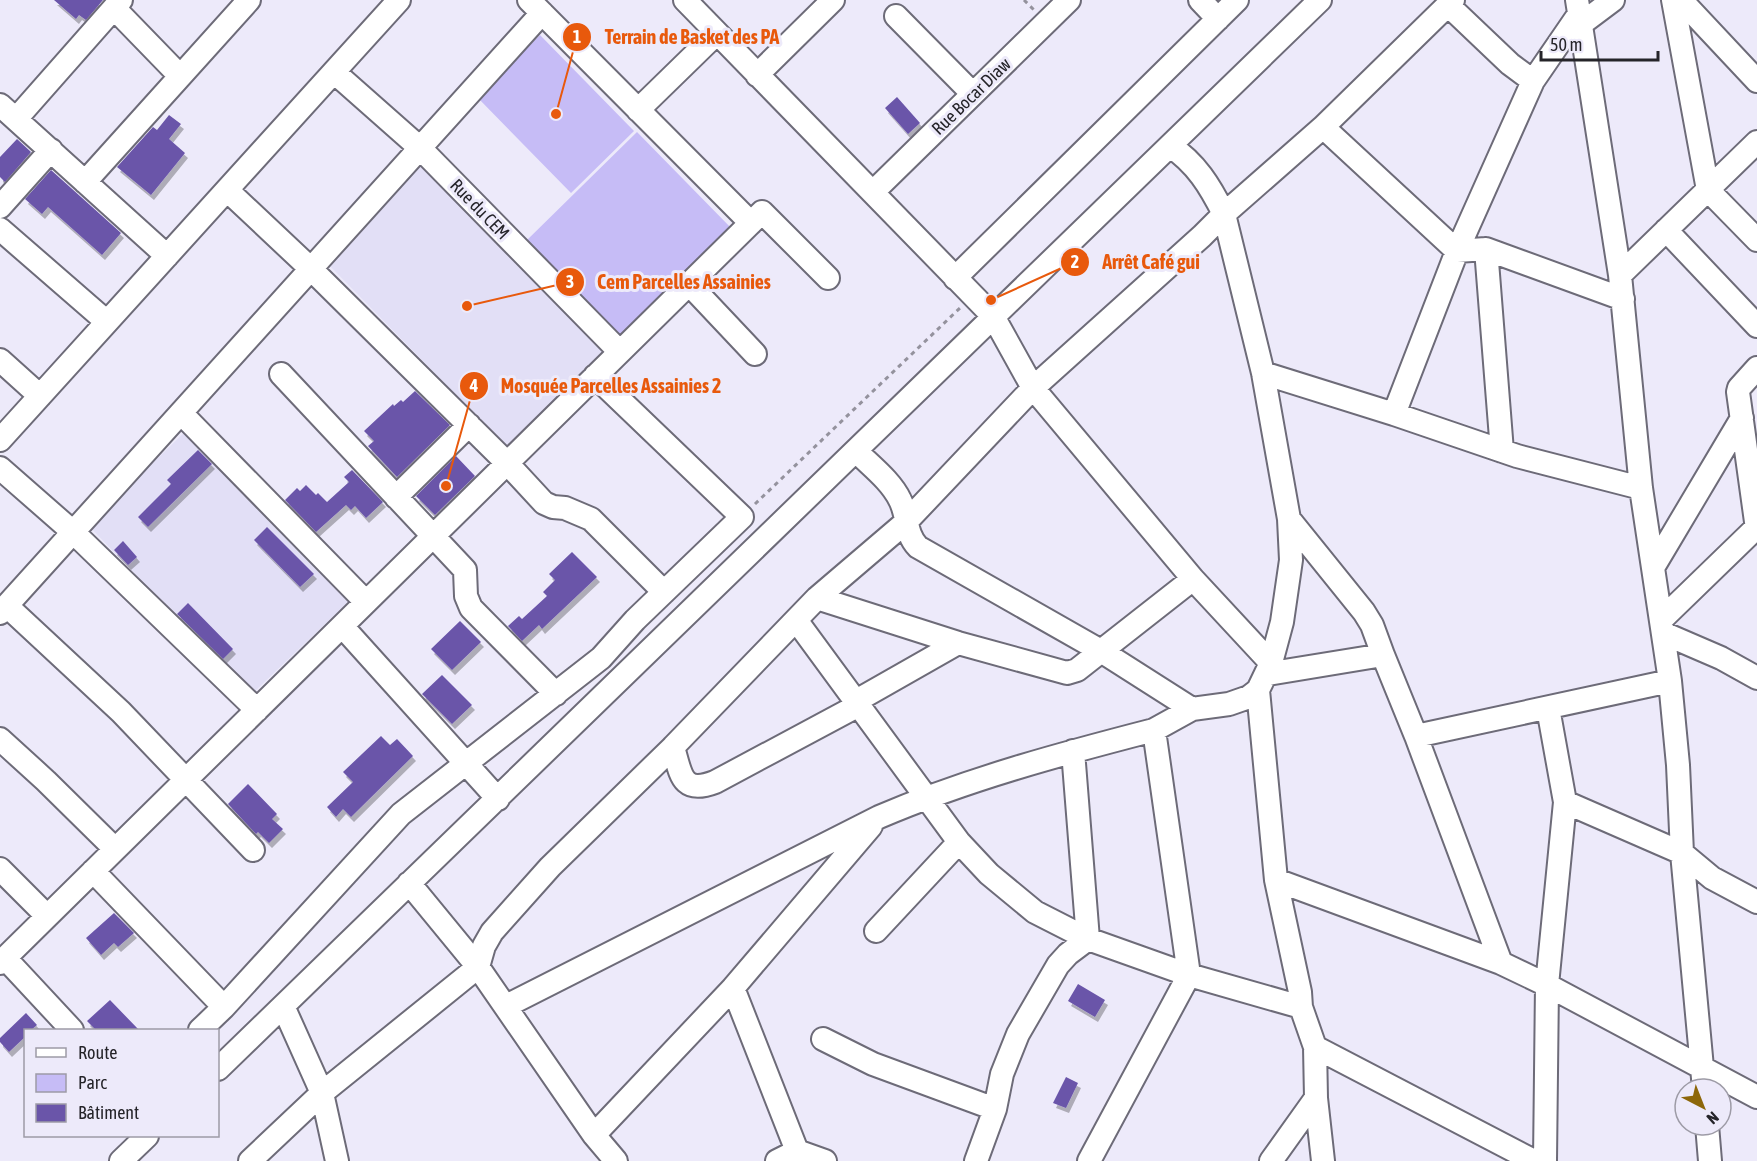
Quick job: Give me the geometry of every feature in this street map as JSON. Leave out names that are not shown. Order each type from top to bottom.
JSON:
[{"type":"street","points":[[684,0],[993,316],[1033,388],[1193,579],[1265,676],[1276,880],[1300,992],[1301,1007],[1315,1047],[1316,1098],[1323,1161]]},
{"type":"street","points":[[757,75],[833,0]]},
{"type":"street","name":"Rue Bocar Diaw","points":[[873,192],[1069,0]]},
{"type":"street","points":[[1200,0],[1218,19]]},
{"type":"street","points":[[955,278],[1237,0]]},
{"type":"street","points":[[219,1069],[1320,0]]},
{"type":"street","points":[[1394,414],[1457,251],[1533,81],[1579,12],[1613,0]]},
{"type":"street","points":[[1672,0],[1708,190],[1757,240]]},
{"type":"street","points":[[1681,0],[1757,81]]},
{"type":"street","points":[[86,182],[243,2]]},
{"type":"street","points":[[0,440],[334,72],[390,3]]},
{"type":"street","points":[[250,1161],[322,1093],[478,967],[484,946],[492,932],[550,867],[673,747],[817,598],[906,522],[1033,388],[1323,127],[1450,3],[1510,64],[1533,81]]},
{"type":"street","points":[[167,256],[8,112],[117,4],[180,76]]},
{"type":"street","points":[[253,850],[121,712],[3,610],[420,148],[536,7],[751,223]]},
{"type":"street","points":[[1579,12],[1620,275],[1641,488],[1670,681],[1678,765],[1682,853],[1703,1077]]},
{"type":"street","points":[[896,16],[973,94]]},
{"type":"street","points":[[638,110],[717,33]]},
{"type":"street","name":"Rue du CEM","points":[[334,72],[420,148],[620,352]]},
{"type":"street","points":[[1323,127],[1457,251],[1486,249],[1623,299]]},
{"type":"street","points":[[1620,275],[1757,142]]},
{"type":"street","points":[[506,1006],[879,817],[926,797],[1073,751],[1154,730],[1192,709],[1229,704],[1249,697],[1265,676],[1282,622],[1291,560],[1289,519],[1263,374],[1224,214],[1203,176],[1170,146]]},
{"type":"street","points":[[0,207],[51,150]]},
{"type":"street","points":[[227,190],[311,269],[469,425],[544,503],[565,508],[591,519],[664,592]]},
{"type":"street","points":[[71,1029],[2,960],[762,212],[828,278]]},
{"type":"street","points":[[0,229],[107,322]]},
{"type":"street","points":[[1666,230],[1757,326]]},
{"type":"street","points":[[1486,249],[1502,451]]},
{"type":"street","points":[[689,284],[755,354]]},
{"type":"street","points":[[0,360],[40,396]]},
{"type":"street","points":[[1663,626],[1757,528],[1738,392],[1739,387],[1757,368]]},
{"type":"street","points":[[281,374],[465,570],[466,596],[471,608],[556,694]]},
{"type":"street","points":[[1263,374],[1394,414],[1502,451],[1641,488]]},
{"type":"street","points":[[201,1029],[225,1007],[401,814],[601,658],[664,592],[742,517],[595,376]]},
{"type":"street","points":[[181,413],[366,602]]},
{"type":"street","points":[[1654,566],[1743,418]]},
{"type":"street","points":[[396,497],[469,425]]},
{"type":"street","points":[[856,451],[894,489],[904,509],[913,542],[918,547],[1101,651],[1192,709]]},
{"type":"street","points":[[0,468],[73,532],[257,710]]},
{"type":"street","points":[[1289,519],[1372,625],[1416,736],[1500,963]]},
{"type":"street","points":[[817,598],[958,643],[1067,673],[1077,670],[1193,579]]},
{"type":"street","points":[[796,620],[958,842],[989,874],[1035,912],[1088,939],[1189,975],[1301,1007]]},
{"type":"street","points":[[342,626],[498,799]]},
{"type":"street","points":[[1663,626],[1757,678]]},
{"type":"street","points":[[673,747],[683,780],[692,787],[702,787],[857,703],[958,643]]},
{"type":"street","points":[[1265,676],[1383,655]]},
{"type":"street","points":[[1416,736],[1670,681]]},
{"type":"street","points":[[1545,1161],[1546,985],[1565,802],[1548,708]]},
{"type":"street","points":[[1089,1161],[1189,975],[1154,730]]},
{"type":"street","points":[[0,739],[115,849]]},
{"type":"street","points":[[1073,751],[1088,939]]},
{"type":"street","points":[[1565,802],[1682,853],[1712,878],[1757,902]]},
{"type":"street","points":[[594,1135],[734,988],[879,817]]},
{"type":"street","points":[[876,932],[958,842]]},
{"type":"street","points":[[0,869],[47,916]]},
{"type":"street","points":[[93,871],[225,1007]]},
{"type":"street","points":[[1276,880],[1500,963],[1546,985],[1701,1077]]},
{"type":"street","points":[[409,884],[478,967],[594,1135],[616,1161]]},
{"type":"street","points":[[976,1161],[995,1109],[1002,1074],[1018,1034],[1058,965],[1088,939]]},
{"type":"street","points":[[734,988],[797,1150],[825,1161]]},
{"type":"street","points":[[283,1006],[322,1093],[338,1161]]},
{"type":"street","points":[[824,1039],[873,1064],[949,1094],[995,1109]]},
{"type":"street","points":[[1315,1047],[1534,1161]]},
{"type":"street","points":[[1733,1088],[1757,1096]]},
{"type":"street","points":[[1271,1161],[1316,1098]]},
{"type":"street","points":[[122,1161],[146,1137]]},
{"type":"street","points":[[139,1161],[151,1137]]},
{"type":"street","points":[[1708,1137],[1710,1161]]},
{"type":"street","points":[[777,1161],[797,1150]]},
{"type":"path","points":[[742,517],[973,296]]},
{"type":"shaded area","points":[[424,163],[609,351],[509,449],[325,261]]},
{"type":"shaded area","points":[[188,429],[351,599],[251,695],[88,525]]},
{"type":"green space","points":[[540,35],[634,131],[571,193],[477,97]]},
{"type":"green space","points":[[637,132],[734,231],[622,340],[525,242]]},
{"type":"building","points":[[54,0],[103,0],[86,20],[79,15],[76,19]]},
{"type":"building","points":[[897,97],[920,123],[908,134],[885,108]]},
{"type":"building","points":[[169,115],[181,124],[169,139],[185,153],[151,195],[117,167],[153,127],[157,130]]},
{"type":"building","points":[[17,139],[31,152],[5,182],[0,177],[0,157]]},
{"type":"building","points":[[51,170],[121,233],[102,255],[48,207],[42,214],[25,199]]},
{"type":"building","points":[[415,391],[450,425],[397,477],[368,446],[374,441],[364,431],[393,404],[394,406],[401,400],[403,402]]},
{"type":"building","points":[[198,450],[212,464],[148,527],[138,517],[171,484],[167,480]]},
{"type":"building","points":[[456,456],[475,476],[435,515],[416,496]]},
{"type":"building","points":[[352,470],[383,502],[366,518],[355,506],[351,510],[346,505],[316,532],[285,500],[297,488],[300,491],[306,485],[327,502],[349,482],[344,477]]},
{"type":"building","points":[[267,527],[314,574],[300,587],[254,540]]},
{"type":"building","points":[[123,541],[137,557],[128,565],[114,550]]},
{"type":"building","points":[[572,552],[597,577],[542,629],[539,625],[522,641],[508,626],[519,616],[522,619],[547,596],[543,592],[555,580],[549,574]]},
{"type":"building","points":[[188,603],[233,649],[223,659],[177,614]]},
{"type":"building","points":[[460,621],[481,642],[452,670],[431,649]]},
{"type":"building","points":[[442,675],[472,705],[452,724],[422,694]]},
{"type":"building","points":[[381,736],[390,745],[397,739],[413,756],[351,817],[343,809],[336,817],[327,807],[353,782],[343,772]]},
{"type":"building","points":[[248,784],[277,814],[272,819],[283,829],[269,843],[258,832],[256,834],[228,804]]},
{"type":"building","points":[[114,913],[134,933],[118,947],[114,943],[101,955],[86,938]]},
{"type":"building","points":[[1078,984],[1105,1000],[1095,1017],[1068,1001]]},
{"type":"building","points":[[110,1000],[138,1029],[95,1029],[87,1021]]},
{"type":"building","points":[[26,1013],[37,1025],[32,1029],[24,1029],[24,1038],[9,1052],[0,1042],[0,1038]]},
{"type":"building","points":[[1066,1077],[1078,1083],[1066,1108],[1053,1103]]},
{"type":"place","name":"Terrain de Basket des PA","points":[[556,114]]},
{"type":"place","name":"Arrêt Café gui","points":[[991,300]]},
{"type":"place","name":"Cem Parcelles Assainies","points":[[467,306]]},
{"type":"place","name":"Mosquée Parcelles Assainies 2","points":[[446,486]]}]
